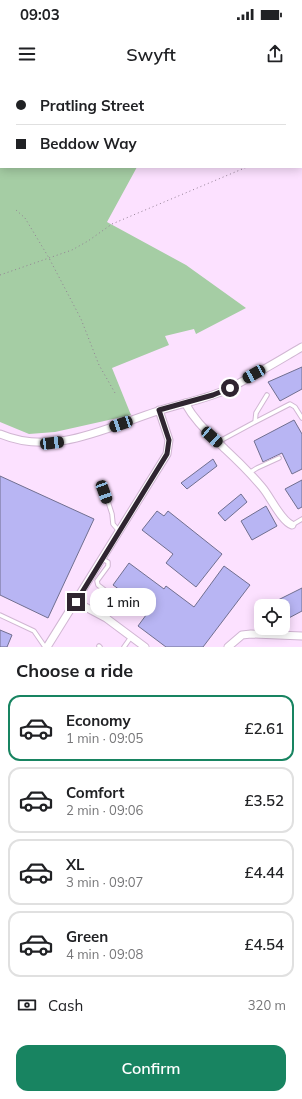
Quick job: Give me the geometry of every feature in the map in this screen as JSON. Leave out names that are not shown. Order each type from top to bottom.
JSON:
[{"type":"street","points":[[0,434],[14,439],[39,443],[64,442],[83,437],[159,410],[213,395],[230,388],[302,347]]},
{"type":"street","points":[[185,403],[197,422],[250,473],[283,518],[289,524],[292,524]]},
{"type":"street","points":[[46,647],[76,602],[167,454],[169,440],[159,410]]},
{"type":"street","points":[[76,602],[106,618],[145,647]]},
{"type":"street","points":[[228,647],[242,635],[302,636]]},
{"type":"lane","points":[[255,422],[256,412],[267,395]]},
{"type":"lane","points":[[218,442],[290,404],[295,407],[302,418]]},
{"type":"lane","points":[[250,473],[257,468],[279,458]]},
{"type":"lane","points":[[104,492],[112,514],[113,524],[119,531]]},
{"type":"lane","points":[[292,524],[302,519]]},
{"type":"lane","points":[[102,559],[108,562],[108,566],[97,581],[98,585],[119,601],[106,618]]},
{"type":"lane","points":[[0,615],[34,631],[46,647]]},
{"type":"lane","points":[[124,647],[131,636]]},
{"type":"path","points":[[0,275],[72,250],[112,224],[245,168]]},
{"type":"path","points":[[16,210],[25,218],[49,258],[81,320],[99,364],[115,393]]},
{"type":"green space","points":[[0,168],[136,168],[107,222],[186,265],[246,308],[196,334],[194,329],[165,336],[169,345],[112,368],[131,415],[55,432],[29,434],[0,422]]},
{"type":"building","points":[[302,367],[302,389],[280,401],[268,382]]},
{"type":"building","points":[[294,420],[302,434],[302,469],[292,474],[282,453],[263,462],[254,441]]},
{"type":"building","points":[[213,459],[217,466],[187,489],[181,483]]},
{"type":"building","points":[[0,476],[94,519],[48,618],[0,595]]},
{"type":"building","points":[[302,480],[302,507],[298,509],[285,489]]},
{"type":"building","points":[[241,494],[247,502],[225,521],[218,513]]},
{"type":"building","points":[[266,506],[277,526],[252,540],[241,521]]},
{"type":"building","points":[[157,511],[164,516],[168,511],[222,554],[196,587],[166,563],[173,554],[142,530]]},
{"type":"building","points":[[129,563],[164,589],[166,586],[194,607],[224,566],[250,585],[203,647],[166,647],[138,626],[149,611],[113,585]]},
{"type":"building","points":[[302,588],[302,611],[290,617],[290,599],[280,599]]},
{"type":"building","points":[[0,630],[12,635],[7,647],[0,647]]},
{"type":"route","points":[[76,602],[167,454],[169,440],[159,410],[213,395],[230,388]]}]
